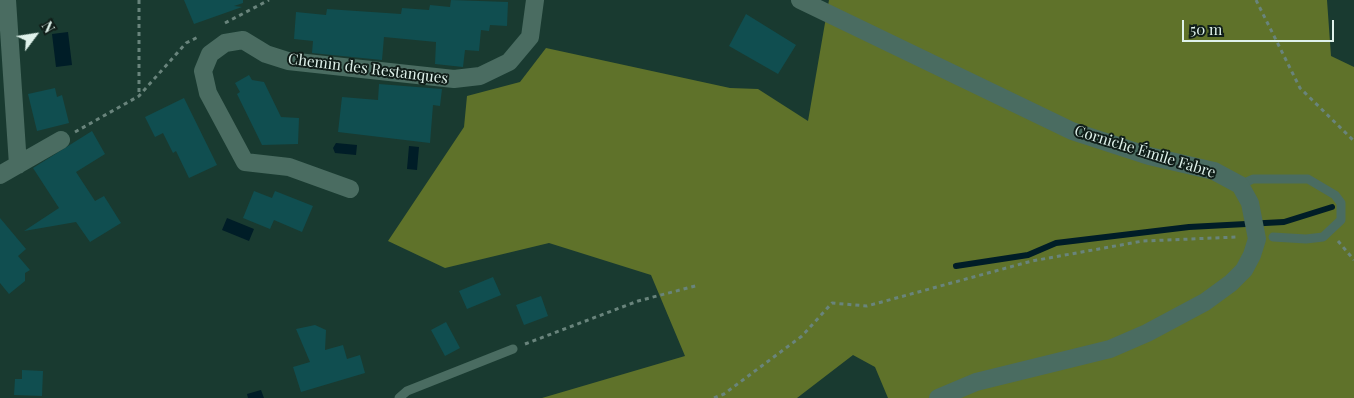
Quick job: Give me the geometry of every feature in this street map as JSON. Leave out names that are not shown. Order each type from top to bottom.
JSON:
[{"type":"street","points":[[7,0],[18,164]]},
{"type":"street","name":"Chemin des Restanques","points":[[350,189],[289,167],[244,162],[208,93],[202,72],[210,54],[225,43],[243,40],[266,54],[288,61],[454,79],[480,76],[509,62],[530,37],[535,0]]},
{"type":"street","name":"Corniche Émile Fabre","points":[[800,0],[1072,131],[1149,156],[1214,172],[1240,185]]},
{"type":"street","points":[[0,175],[61,140]]},
{"type":"street","points":[[938,398],[976,382],[1110,349],[1147,333],[1205,302],[1231,283],[1244,270],[1255,248],[1257,239],[1250,203],[1240,185]]},
{"type":"lane","points":[[1240,185],[1253,179],[1308,179],[1335,195],[1341,203],[1341,220],[1331,232],[1322,237],[1306,239],[1274,237]]},
{"type":"lane","points":[[399,398],[407,391],[513,349]]},
{"type":"path","points":[[139,0],[139,96]]},
{"type":"path","points":[[219,26],[269,0]]},
{"type":"path","points":[[1256,0],[1300,88],[1354,141]]},
{"type":"path","points":[[61,140],[139,96],[186,44],[203,35]]},
{"type":"path","points":[[1331,232],[1354,260]]},
{"type":"path","points":[[714,398],[724,394],[802,336],[832,303],[867,306],[1032,262],[1143,241],[1241,237]]},
{"type":"path","points":[[513,349],[638,301],[699,285]]},
{"type":"green space","points":[[829,0],[1327,0],[1331,56],[1354,67],[1354,398],[888,398],[875,367],[853,355],[797,398],[542,398],[685,356],[651,275],[549,243],[445,268],[388,241],[464,127],[467,96],[520,82],[546,48],[730,88],[758,89],[808,121]]},
{"type":"water","points":[[68,32],[72,65],[56,67],[52,34]]},
{"type":"water","points":[[336,143],[357,145],[356,155],[335,153],[333,148]]},
{"type":"water","points":[[409,146],[419,147],[417,170],[407,169]]},
{"type":"water","points":[[227,218],[254,229],[249,241],[222,230]]},
{"type":"water","points":[[261,390],[264,398],[248,398],[247,394]]},
{"type":"building","points":[[184,0],[243,0],[243,3],[234,6],[242,7],[194,24]]},
{"type":"building","points":[[451,0],[508,2],[507,26],[490,25],[489,31],[481,30],[479,51],[465,50],[463,67],[435,64],[436,42],[384,37],[382,60],[312,53],[313,41],[294,39],[296,12],[326,15],[327,9],[401,14],[402,8],[429,10],[430,5],[450,7]]},
{"type":"building","points":[[746,14],[796,45],[778,74],[729,46]]},
{"type":"building","points":[[249,75],[252,80],[264,82],[281,117],[299,118],[298,144],[262,145],[237,94],[240,92],[235,83]]},
{"type":"building","points":[[379,84],[442,89],[440,106],[433,105],[430,143],[338,132],[342,97],[378,100]]},
{"type":"building","points":[[55,88],[57,97],[62,95],[69,123],[37,131],[28,94]]},
{"type":"building","points":[[184,98],[217,165],[189,178],[176,151],[173,153],[163,133],[155,137],[145,117]]},
{"type":"building","points":[[92,131],[105,154],[76,172],[95,201],[104,196],[121,223],[90,242],[76,222],[24,231],[59,208],[33,168]]},
{"type":"building","points":[[254,191],[272,198],[275,191],[313,206],[302,232],[274,220],[270,229],[243,218]]},
{"type":"building","points":[[0,218],[26,249],[18,256],[30,270],[25,273],[25,281],[9,294],[0,283]]},
{"type":"building","points":[[493,277],[501,295],[467,309],[459,291]]},
{"type":"building","points":[[541,296],[548,316],[524,325],[516,305]]},
{"type":"building","points":[[446,322],[460,348],[445,356],[431,330]]},
{"type":"building","points":[[315,325],[326,330],[325,350],[343,345],[347,359],[360,355],[365,373],[301,392],[293,367],[310,362],[296,329]]},
{"type":"building","points":[[22,370],[43,371],[42,396],[14,395],[15,379],[22,379]]},
{"type":"waterway","points":[[956,266],[1028,255],[1056,243],[1189,227],[1284,222],[1332,207]]}]
